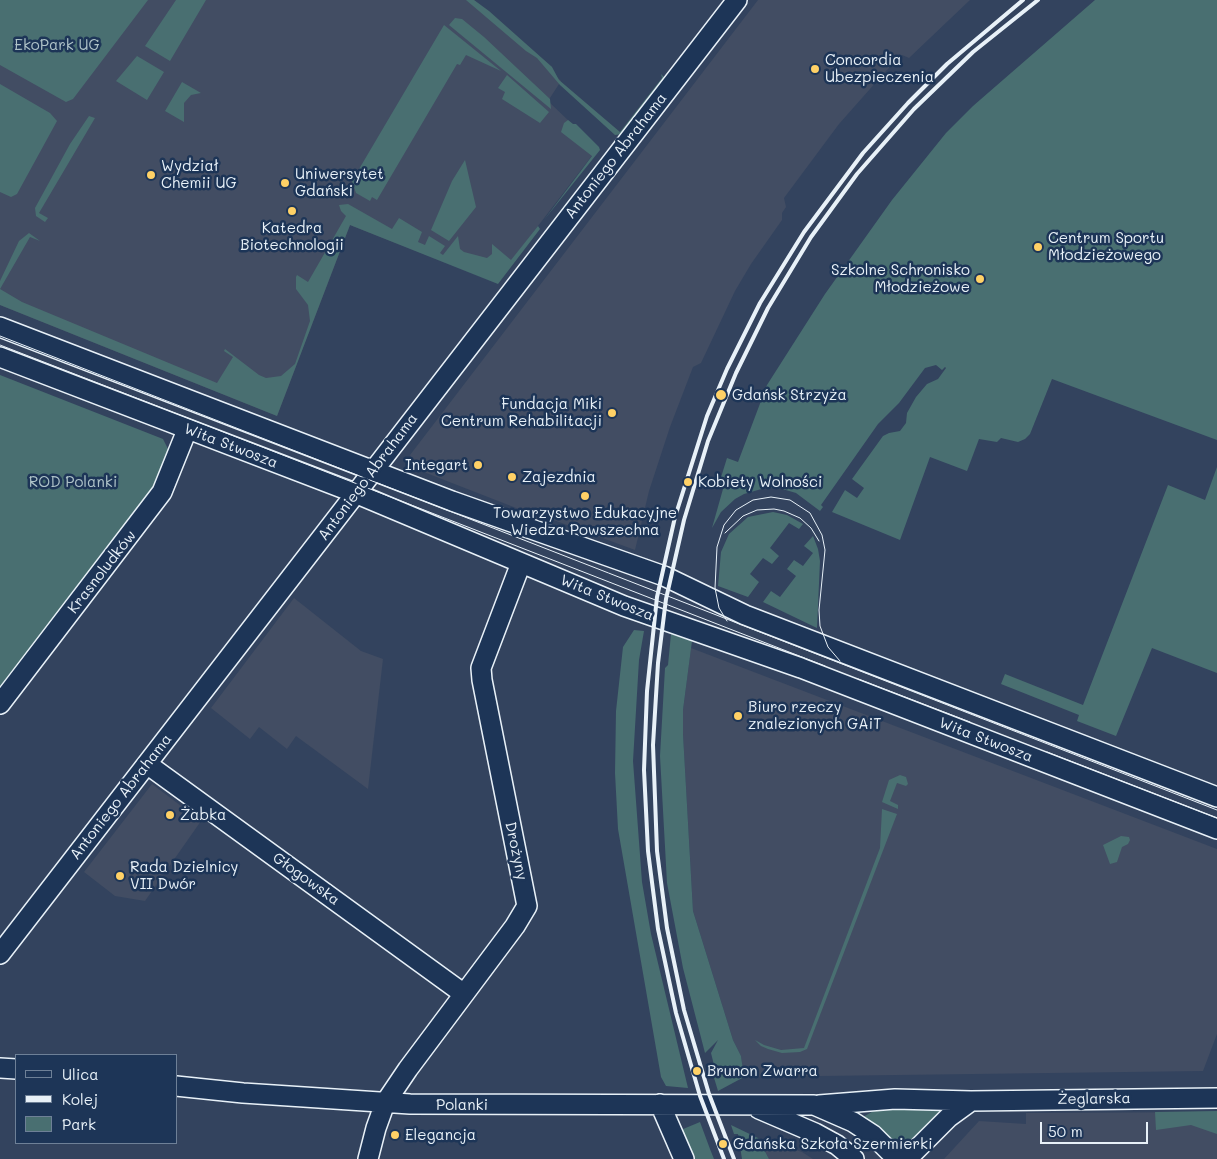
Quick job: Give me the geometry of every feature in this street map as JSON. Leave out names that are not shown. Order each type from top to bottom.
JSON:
[{"type":"street","name":"Antoniego Abrahama","points":[[4,942],[147,764],[737,0]]},
{"type":"street","name":"Wita Stwosza","points":[[0,327],[534,532],[664,576],[745,615],[1217,797]]},
{"type":"street","name":"Wita Stwosza","points":[[0,357],[356,493],[624,606],[800,668],[1217,829]]},
{"type":"street","name":"Krasnoludków","points":[[0,704],[162,492],[188,430]]},
{"type":"street","name":"Drożyny","points":[[368,1159],[385,1103],[527,906],[481,668],[521,563]]},
{"type":"street","name":"Głogowska","points":[[147,764],[464,994]]},
{"type":"street","points":[[0,1068],[15,1069]]},
{"type":"street","name":"Polanki","points":[[178,1086],[243,1093],[385,1103],[814,1105]]},
{"type":"street","name":"Żeglarska","points":[[814,1105],[895,1099],[971,1101],[1217,1098]]},
{"type":"street","points":[[837,1145],[866,1101]]},
{"type":"street","points":[[907,1159],[949,1117],[971,1101]]},
{"type":"street","points":[[660,1104],[684,1159]]},
{"type":"street","points":[[748,1105],[815,1133],[837,1145],[854,1159]]},
{"type":"street","points":[[814,1105],[853,1122],[873,1135],[897,1159]]},
{"type":"shaded area","name":"Uniwersytet Gdański","points":[[0,0],[474,0],[552,67],[553,73],[561,81],[548,101],[593,144],[594,153],[495,282],[350,225],[277,416],[0,305]]},
{"type":"shaded area","points":[[758,0],[970,0],[909,58],[902,55],[885,72],[839,124],[784,198],[786,207],[782,213],[782,220],[751,264],[735,291],[701,363],[693,367],[670,427],[649,491],[635,550],[548,518],[547,520],[416,469],[410,455]]},
{"type":"shaded area","points":[[294,598],[361,651],[383,659],[368,789],[296,736],[287,749],[259,727],[250,739],[211,708]]},
{"type":"shaded area","points":[[691,648],[1217,849],[1217,1034],[1203,1071],[744,1077],[741,1056],[733,1040],[693,911],[683,734],[683,710]]},
{"type":"shaded area","points":[[152,784],[201,821],[145,901],[115,896],[84,872]]},
{"type":"shaded area","points":[[1217,1112],[1217,1159],[944,1159],[979,1121],[1026,1124],[1026,1113]]},
{"type":"shaded area","points":[[758,1138],[802,1152],[813,1159],[769,1159]]},
{"type":"green space","name":"EkoPark UG","points":[[0,0],[148,0],[73,99],[66,102],[0,65]]},
{"type":"green space","points":[[176,0],[206,0],[170,61],[145,46]]},
{"type":"green space","points":[[466,0],[474,0],[489,11],[552,67],[559,80],[620,132],[662,78],[661,74],[664,77],[663,81],[623,134],[615,135],[560,85],[537,58],[526,51]]},
{"type":"green space","name":"Centrum Sportu Młodzieżowego","points":[[1095,0],[1217,0],[1217,440],[1052,379],[1030,434],[1025,439],[1018,442],[1001,438],[997,442],[979,439],[967,471],[930,457],[900,540],[832,512],[845,490],[857,498],[864,488],[852,479],[883,436],[900,431],[906,423],[907,413],[916,397],[927,384],[938,379],[946,368],[942,370],[936,365],[925,368],[899,403],[878,424],[821,505],[823,507],[820,511],[796,493],[779,488],[765,488],[744,494],[735,499],[721,512],[712,528],[723,489],[718,487],[727,458],[738,462],[767,385],[825,294],[892,200],[946,133],[973,106]]},
{"type":"green space","points":[[455,18],[462,19],[484,37],[550,99],[551,109],[449,25]]},
{"type":"green space","points":[[444,25],[501,71],[466,55],[460,65],[457,64],[377,200],[372,197],[370,201],[356,193],[352,181]]},
{"type":"green space","points":[[137,56],[164,72],[147,100],[116,81]]},
{"type":"green space","points":[[507,75],[549,112],[540,123],[502,99],[505,92],[498,88]]},
{"type":"green space","points":[[182,82],[201,93],[191,95],[184,103],[184,122],[165,111]]},
{"type":"green space","points":[[0,84],[50,113],[57,121],[17,194],[11,197],[0,192]]},
{"type":"green space","points":[[89,116],[95,118],[39,213],[48,218],[45,222],[36,216],[35,208],[70,144]]},
{"type":"green space","points":[[568,120],[576,124],[600,150],[544,220],[592,156],[561,132],[564,123]]},
{"type":"green space","points":[[465,160],[476,207],[449,241],[431,230],[452,181]]},
{"type":"green space","points":[[348,204],[392,229],[399,218],[422,232],[418,242],[425,245],[429,236],[445,246],[440,253],[443,255],[458,236],[460,249],[464,252],[487,258],[492,254],[492,244],[511,260],[538,226],[540,229],[498,284],[350,225],[277,416],[0,305],[0,289],[22,302],[217,383],[233,357],[224,351],[225,349],[259,375],[266,378],[281,376],[295,364],[310,321],[308,305],[296,289],[296,277],[297,275],[308,282],[346,216],[341,211],[339,205]]},
{"type":"green space","points":[[29,233],[40,241],[30,237],[0,289],[0,281],[19,241]]},
{"type":"green space","name":"ROD Polanki","points":[[0,375],[163,439],[171,455],[155,493],[0,697]]},
{"type":"green space","points":[[1217,467],[1217,673],[1152,648],[1116,736],[1077,721],[1079,715],[1001,684],[1005,674],[1083,705],[1168,485],[1205,500]]},
{"type":"green space","points":[[773,512],[787,515],[803,524],[799,529],[789,523],[770,548],[779,556],[772,564],[763,558],[750,574],[759,582],[748,597],[718,586],[721,552],[729,534],[748,517]]},
{"type":"green space","points":[[813,536],[820,561],[817,628],[763,602],[771,591],[780,597],[796,576],[787,569],[794,560],[803,566],[813,553],[804,546]]},
{"type":"green space","points":[[634,630],[644,631],[639,660],[633,761],[642,882],[651,934],[688,1088],[666,1086],[661,1077],[618,829],[615,773],[616,711],[623,647]]},
{"type":"green space","points":[[671,634],[692,641],[683,710],[683,734],[693,911],[733,1040],[741,1056],[744,1077],[718,1091],[712,1071],[715,1069],[711,1053],[718,1040],[705,1053],[683,968],[667,883],[660,756],[665,668],[668,665]]},
{"type":"green space","points":[[900,775],[906,777],[908,784],[906,786],[897,783],[890,801],[898,805],[898,809],[882,802],[889,780]]},
{"type":"green space","points":[[882,809],[897,814],[807,1049],[800,1052],[782,1053],[761,1046],[755,1040],[781,1050],[804,1048],[880,848]]},
{"type":"green space","points":[[1121,836],[1129,837],[1130,840],[1128,844],[1122,847],[1117,862],[1110,864],[1103,845]]},
{"type":"green space","points":[[948,1108],[903,1152],[886,1135],[863,1117],[877,1109]]},
{"type":"green space","points":[[1217,1111],[1217,1134],[1191,1125],[1156,1130],[1155,1112]]},
{"type":"green space","points":[[700,1122],[714,1159],[688,1159],[676,1132]]},
{"type":"green space","points":[[731,1125],[758,1138],[769,1159],[742,1159],[738,1134],[734,1134]]},
{"type":"tram line","points":[[0,336],[1217,810]]},
{"type":"tram line","points":[[0,345],[825,666]]},
{"type":"tram line","points":[[727,621],[719,608],[715,588],[717,547],[724,525],[736,510],[753,500],[771,497],[790,500],[810,513],[822,535],[825,550],[819,610],[820,626],[828,647],[840,661]]},
{"type":"tram line","points":[[725,533],[743,516],[757,510],[774,509],[800,518],[811,528],[819,541]]},
{"type":"tram line","points":[[858,679],[970,722]]},
{"type":"tram line","points":[[1047,752],[1217,818]]},
{"type":"railway","points":[[724,1159],[700,1096],[676,1013],[658,929],[648,851],[644,770],[647,691],[657,597],[675,517],[707,416],[727,369],[760,303],[804,232],[863,153],[908,103],[947,64],[1023,0]]},
{"type":"railway","points":[[734,1159],[709,1094],[684,1010],[667,928],[657,851],[653,745],[658,663],[666,599],[684,520],[708,441],[736,373],[768,308],[811,237],[857,174],[914,109],[973,52],[1038,0]]},
{"type":"place","name":"Concordia Ubezpieczenia","points":[[815,69]]},
{"type":"place","name":"Wydział Chemii UG","points":[[151,175]]},
{"type":"place","name":"Uniwersytet Gdański","points":[[285,183]]},
{"type":"place","name":"Katedra Biotechnologii","points":[[292,211]]},
{"type":"place","name":"Centrum Sportu Młodzieżowego","points":[[1038,247]]},
{"type":"place","name":"Szkolne Schronisko Młodzieżowe","points":[[980,279]]},
{"type":"place","name":"Gdańsk Strzyża","points":[[721,395]]},
{"type":"place","name":"Fundacja Miki Centrum Rehabilitacji","points":[[612,413]]},
{"type":"place","name":"Integart","points":[[478,465]]},
{"type":"place","name":"Zajezdnia","points":[[512,477]]},
{"type":"place","name":"Kobiety Wolności","points":[[688,482]]},
{"type":"place","name":"Towarzystwo Edukacyjne Wiedza Powszechna","points":[[585,496]]},
{"type":"place","name":"Biuro rzeczy znalezionych GAiT","points":[[738,716]]},
{"type":"place","name":"Żabka","points":[[170,815]]},
{"type":"place","name":"Rada Dzielnicy VII Dwór","points":[[120,876]]},
{"type":"place","name":"Brunon Zwarra","points":[[697,1071]]},
{"type":"place","name":"Elegancja","points":[[395,1135]]},
{"type":"place","name":"Gdańska Szkoła Szermierki","points":[[723,1144]]}]
